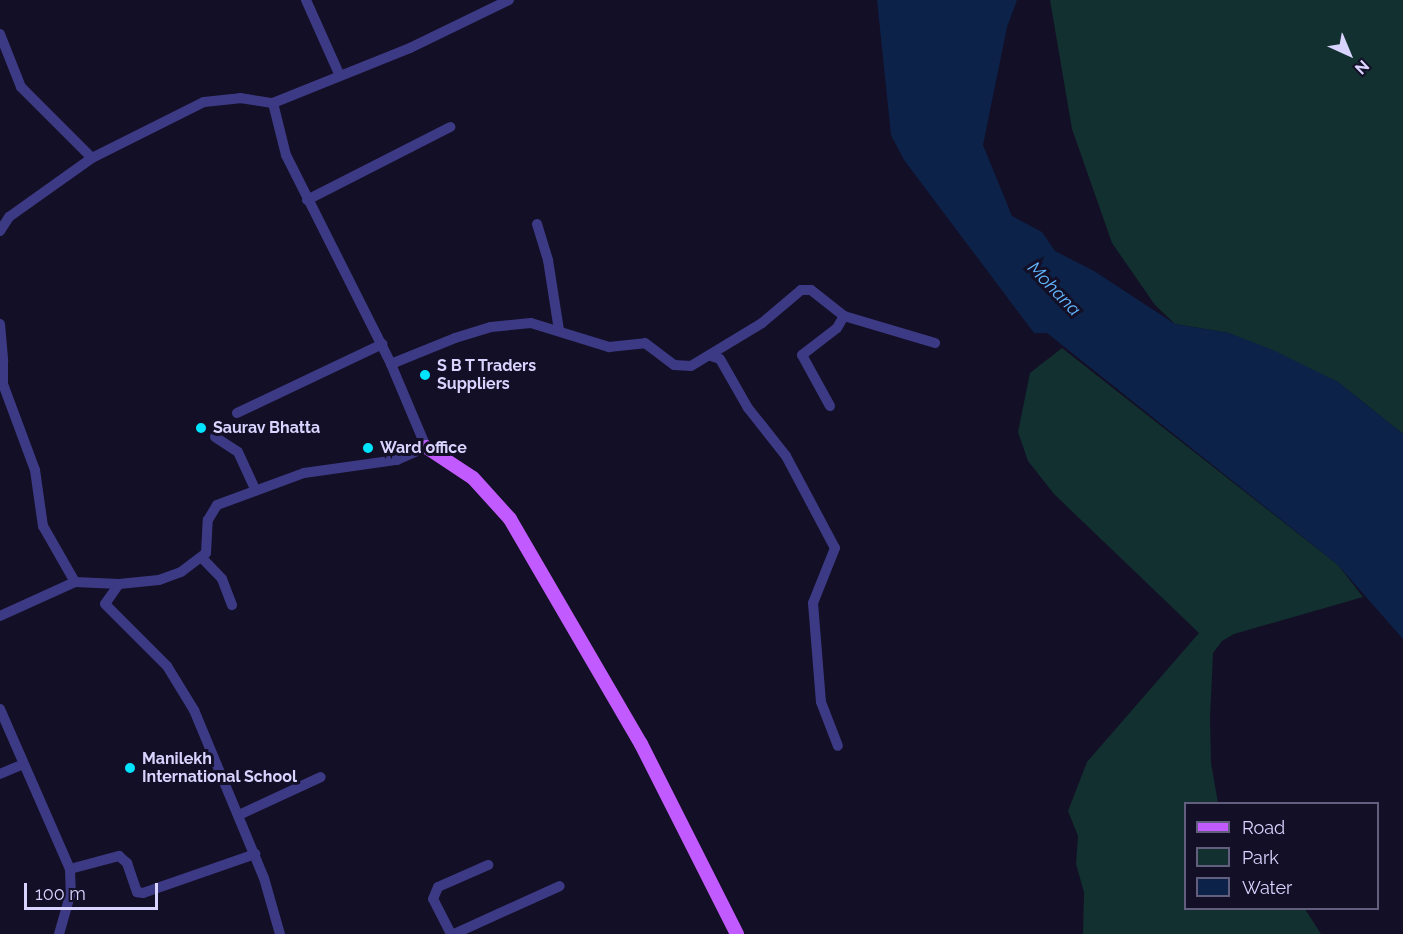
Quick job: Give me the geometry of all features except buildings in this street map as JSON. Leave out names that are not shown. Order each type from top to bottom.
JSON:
[{"type":"main road","points":[[426,447],[473,478],[510,519],[641,744],[737,934]]},
{"type":"street","points":[[306,0],[340,76]]},
{"type":"street","points":[[0,231],[9,217],[93,158],[204,102],[240,98],[273,103],[479,17],[509,0]]},
{"type":"street","points":[[0,34],[21,87],[93,158]]},
{"type":"street","points":[[0,616],[75,582],[119,584],[159,580],[181,572],[202,558],[209,538],[208,520],[217,506],[255,489],[304,473],[353,469],[397,460],[426,447],[382,344],[328,233],[307,200],[286,155],[273,103]]},
{"type":"street","points":[[307,200],[450,127]]},
{"type":"street","points":[[537,224],[548,260],[559,330]]},
{"type":"street","points":[[391,364],[491,327],[531,323],[609,347],[645,343],[674,365],[691,366],[711,356],[762,323],[801,290],[811,290],[844,316],[935,343]]},
{"type":"street","points":[[830,406],[802,355],[837,328],[844,316]]},
{"type":"street","points":[[0,324],[3,384],[35,470],[43,526],[75,582]]},
{"type":"street","points":[[237,413],[382,344]]},
{"type":"street","points":[[711,356],[720,359],[748,408],[786,456],[835,548],[813,603],[821,702],[838,746]]},
{"type":"street","points":[[215,437],[238,452],[255,489]]},
{"type":"street","points":[[202,558],[222,579],[232,605]]},
{"type":"street","points":[[119,584],[105,604],[167,666],[194,710],[255,854],[280,934]]},
{"type":"street","points":[[0,709],[70,869],[72,892],[59,934]]},
{"type":"street","points":[[0,774],[23,765]]},
{"type":"street","points":[[238,815],[321,777]]},
{"type":"street","points":[[70,869],[119,856],[127,862],[137,892],[143,893],[255,854]]},
{"type":"street","points":[[488,865],[438,887],[433,899],[453,934],[560,886]]},
{"type":"green space","points":[[1050,0],[1403,0],[1403,434],[1338,382],[1229,333],[1175,324],[1155,305],[1112,243],[1072,129]]},
{"type":"green space","points":[[1062,348],[1338,565],[1363,597],[1234,634],[1222,641],[1213,653],[1210,718],[1211,763],[1218,802],[1184,802],[1184,910],[1306,910],[1321,934],[1083,934],[1084,892],[1076,864],[1078,836],[1068,811],[1087,762],[1199,633],[1054,494],[1028,461],[1018,432],[1030,373]]},
{"type":"water","name":"Mohana","points":[[877,0],[1017,0],[1007,27],[983,145],[1012,216],[1042,232],[1055,251],[1094,271],[1175,324],[1229,333],[1275,351],[1338,382],[1403,434],[1403,639],[1338,565],[1047,333],[1034,333],[904,160],[891,135]]},
{"type":"place","name":"S B T Traders Suppliers","points":[[425,375]]},
{"type":"place","name":"Saurav Bhatta","points":[[201,428]]},
{"type":"place","name":"Ward office","points":[[368,448]]},
{"type":"place","name":"Manilekh International School","points":[[130,768]]}]
